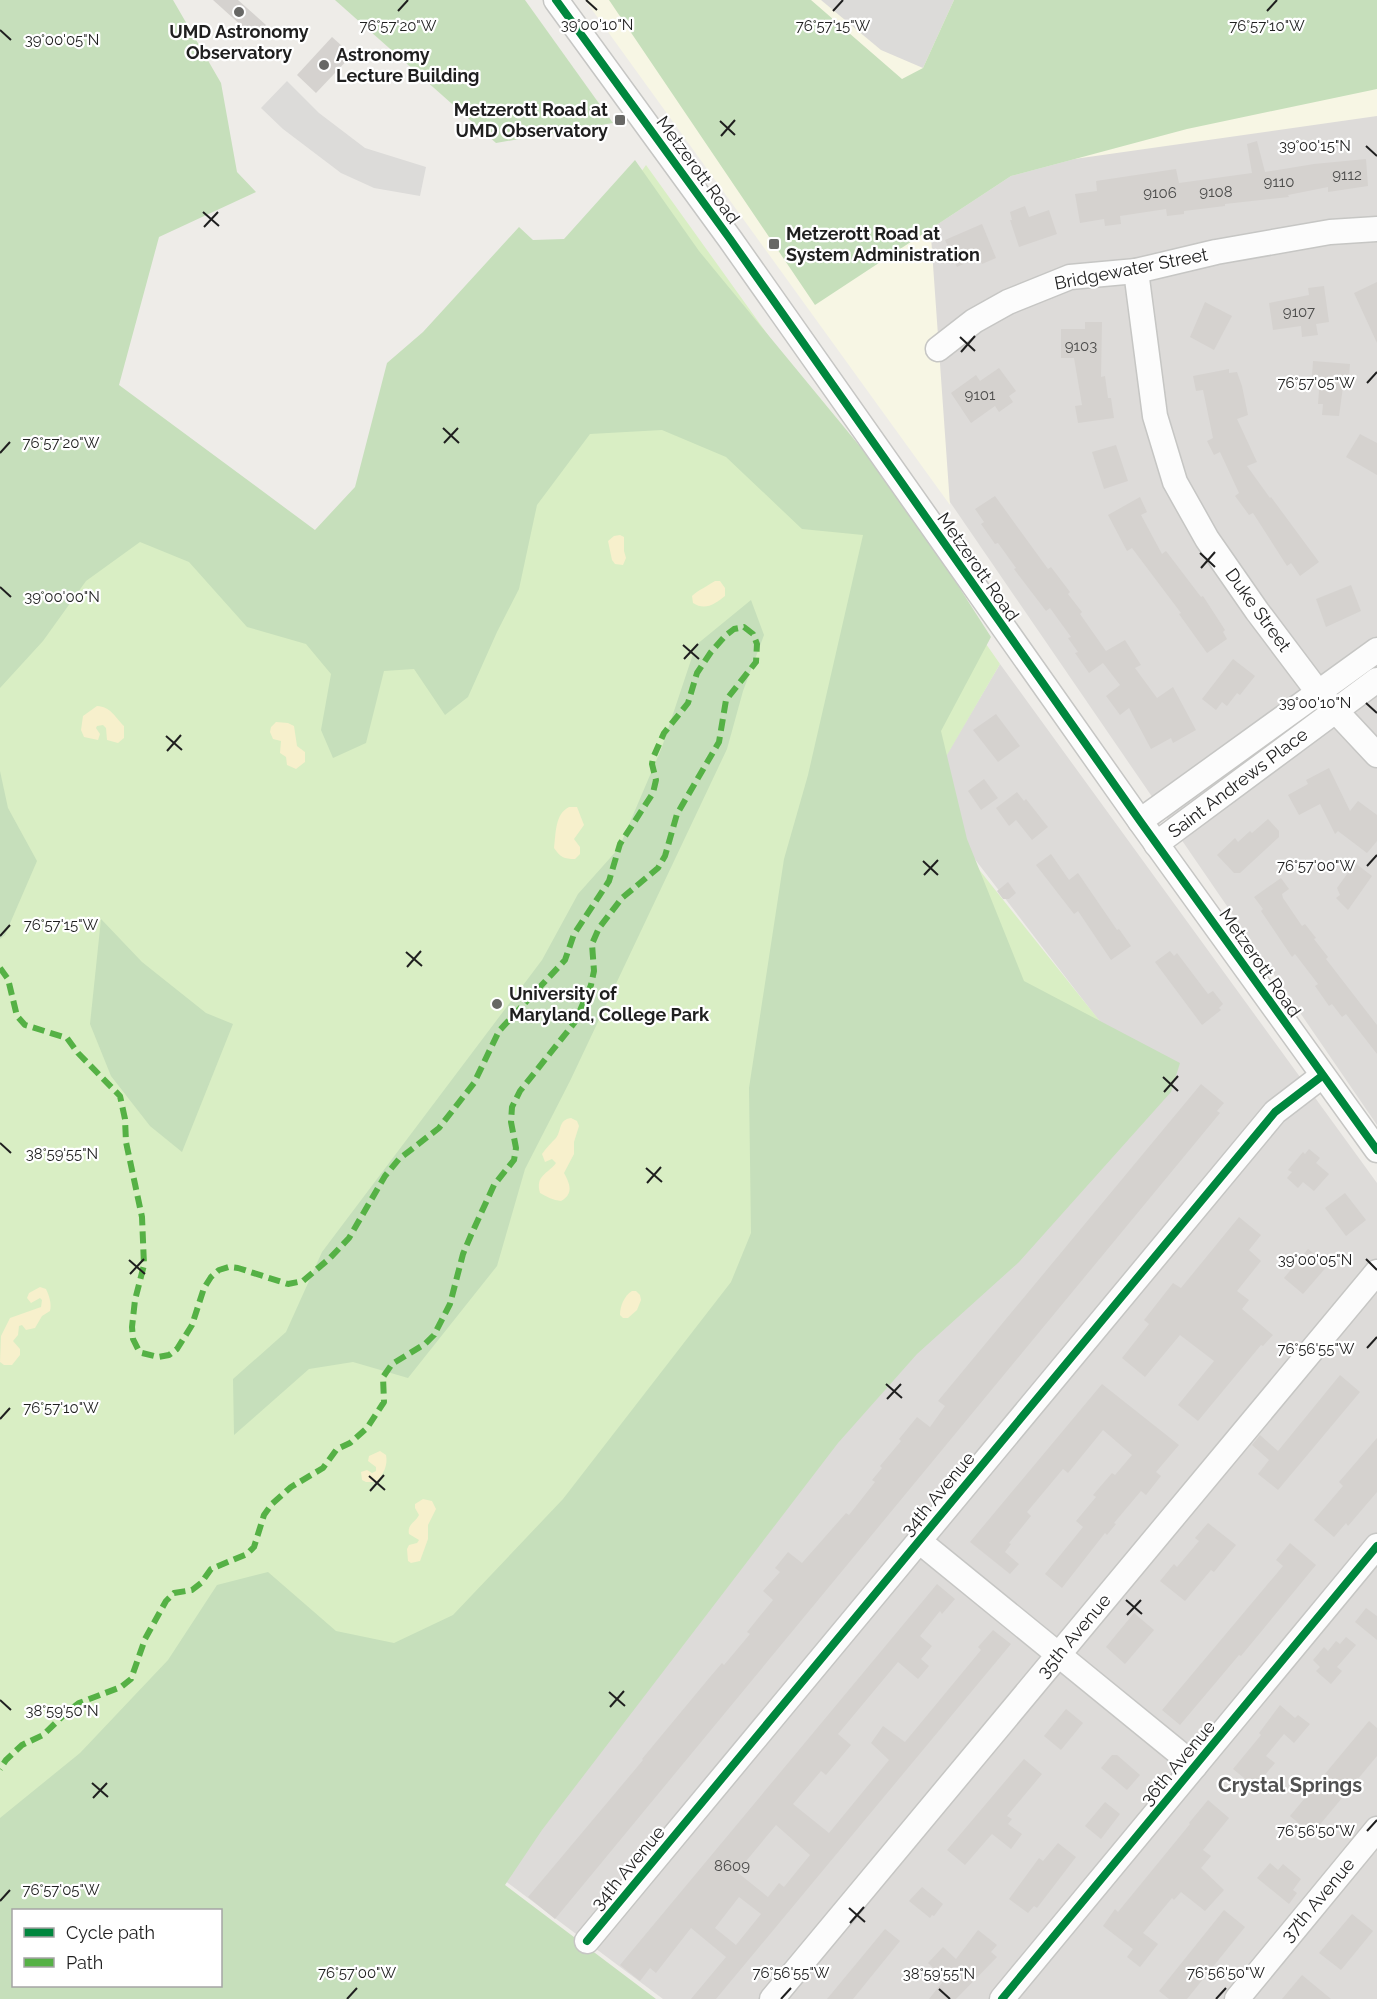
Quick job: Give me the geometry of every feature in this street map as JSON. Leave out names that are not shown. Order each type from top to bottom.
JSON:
[{"type":"street","name":"Metzerott Road","points":[[556,0],[730,239],[1156,844],[1377,1150]]},
{"type":"street","name":"Bridgewater Street","points":[[938,349],[974,321],[1008,302],[1070,277],[1136,271],[1216,252],[1330,232],[1377,229]]},
{"type":"street","name":"Duke Street","points":[[1136,271],[1155,416],[1175,482],[1207,539],[1318,692],[1377,755]]},
{"type":"street","name":"Saint Andrews Place","points":[[1140,821],[1377,650]]},
{"type":"street","name":"Saint Andrews Place","points":[[1156,844],[1377,680]]},
{"type":"street","name":"34th Avenue","points":[[586,1941],[1275,1112],[1322,1076]]},
{"type":"street","name":"35th Avenue","points":[[772,1999],[1377,1272]]},
{"type":"street","points":[[919,1541],[1195,1766]]},
{"type":"street","name":"36th Avenue","points":[[1002,1999],[1377,1546]]},
{"type":"street","name":"37th Avenue","points":[[1237,1999],[1377,1829]]},
{"type":"shaded area","points":[[585,0],[1377,0],[1377,116],[927,180],[950,505]]},
{"type":"shaded area","points":[[821,0],[954,0],[923,68],[881,50]]},
{"type":"shaded area","points":[[287,81],[319,113],[365,148],[426,167],[420,196],[374,188],[341,173],[283,129],[261,108]]},
{"type":"shaded area","points":[[1377,89],[1377,1125],[815,305],[1011,176],[1187,129]]},
{"type":"shaded area","points":[[1000,664],[1377,1183],[1377,1999],[663,1999],[480,1862],[1137,1070],[924,793]]},
{"type":"green space","points":[[0,0],[173,0],[221,83],[237,172],[256,192],[159,237],[119,385],[315,530],[355,487],[387,363],[423,332],[519,227],[533,240],[564,239],[635,160],[699,251],[900,495],[991,637],[941,731],[967,839],[1024,981],[1180,1063],[1171,1092],[1019,1262],[917,1354],[838,1443],[542,1830],[505,1885],[656,1999],[0,1999],[0,1818],[80,1753],[168,1660],[217,1585],[268,1572],[336,1631],[394,1643],[453,1615],[563,1499],[731,1282],[751,1233],[749,1088],[784,859],[808,775],[863,535],[802,529],[726,457],[662,430],[590,434],[537,505],[519,589],[468,697],[445,715],[414,669],[384,671],[366,743],[333,758],[321,730],[331,674],[306,644],[247,627],[189,562],[140,542],[86,581],[43,641],[0,688]]},
{"type":"green space","points":[[335,0],[525,0],[613,123],[496,143]]},
{"type":"green space","points":[[609,0],[811,0],[902,79],[923,68],[954,0],[1377,0],[1377,89],[1187,129],[1011,176],[815,305]]},
{"type":"green space","name":"University of Maryland, College Park","points":[[646,165],[857,459],[1000,664],[922,798],[1138,1069],[480,1862],[459,1999],[0,1999],[0,317],[353,574]]},
{"type":"green space","points":[[751,600],[764,635],[743,691],[727,749],[570,1081],[525,1169],[497,1266],[408,1378],[353,1362],[309,1369],[234,1435],[233,1379],[286,1332],[322,1252],[542,960],[578,894],[619,848],[662,747],[696,645]]},
{"type":"green space","points":[[0,771],[8,808],[37,861],[5,935],[0,939]]},
{"type":"green space","points":[[101,919],[142,962],[206,1013],[233,1024],[182,1152],[150,1126],[111,1076],[90,1024]]},
{"type":"sand","points":[[620,535],[624,537],[626,558],[623,565],[615,564],[612,560],[608,541]]},
{"type":"sand","points":[[715,581],[720,581],[725,588],[725,596],[714,604],[706,606],[693,603],[692,596]]},
{"type":"sand","points":[[97,706],[109,710],[124,726],[124,738],[118,743],[107,740],[106,728],[103,725],[96,728],[100,734],[98,740],[84,737],[81,730],[83,716]]},
{"type":"sand","points":[[276,722],[294,726],[297,746],[305,752],[305,762],[296,769],[287,765],[286,757],[280,753],[281,741],[273,739],[270,732]]},
{"type":"sand","points":[[577,807],[584,825],[574,839],[580,847],[580,854],[575,859],[563,857],[554,848],[559,819],[564,810]]},
{"type":"sand","points":[[571,1118],[577,1121],[579,1126],[574,1142],[574,1154],[564,1173],[569,1192],[561,1201],[540,1193],[541,1178],[556,1163],[552,1159],[545,1162],[542,1154],[558,1135],[562,1123]]},
{"type":"sand","points":[[40,1287],[47,1291],[50,1311],[42,1316],[35,1328],[26,1330],[22,1325],[19,1326],[18,1335],[13,1341],[20,1349],[20,1355],[12,1365],[4,1365],[0,1362],[1,1336],[10,1318],[41,1307],[40,1298],[31,1303],[27,1298],[29,1293]]},
{"type":"sand","points":[[632,1291],[640,1295],[641,1300],[637,1310],[628,1318],[623,1318],[620,1315],[622,1305]]},
{"type":"sand","points":[[380,1451],[386,1455],[386,1466],[381,1476],[376,1482],[362,1480],[361,1472],[376,1471],[376,1467],[368,1461],[369,1456]]},
{"type":"sand","points":[[423,1499],[432,1501],[436,1509],[428,1525],[428,1539],[420,1561],[411,1563],[408,1561],[407,1549],[409,1545],[419,1540],[409,1534],[409,1528],[419,1515],[415,1504]]},
{"type":"building","name":"UMD Astronomy Observatory","points":[[213,0],[238,0],[266,25],[254,37]]},
{"type":"building","name":"Astronomy Lecture Building","points":[[332,37],[352,55],[316,93],[297,75]]},
{"type":"building","points":[[1257,141],[1265,172],[1366,159],[1368,186],[1328,192],[1328,187],[1288,195],[1289,197],[1184,211],[1184,214],[1167,216],[1166,209],[1120,216],[1121,224],[1105,226],[1104,219],[1080,223],[1075,194],[1097,191],[1096,181],[1176,169],[1179,183],[1252,173],[1247,144]]},
{"type":"building","points":[[1025,206],[1029,217],[1049,210],[1057,234],[1019,247],[1010,220],[1012,220],[1010,212]]},
{"type":"building","points":[[982,224],[996,258],[982,264],[979,257],[957,267],[945,240]]},
{"type":"building","points":[[1377,282],[1377,343],[1354,293]]},
{"type":"building","points":[[1324,286],[1329,322],[1316,324],[1318,335],[1302,337],[1301,326],[1273,330],[1269,303],[1309,295],[1308,288]]},
{"type":"building","points":[[1205,302],[1232,316],[1214,350],[1190,337]]},
{"type":"building","points":[[1085,322],[1102,322],[1101,377],[1105,376],[1114,418],[1078,423],[1075,406],[1082,405],[1074,358],[1061,358],[1061,329],[1085,329]]},
{"type":"building","points":[[1313,361],[1350,364],[1348,388],[1343,387],[1339,416],[1322,415],[1323,404],[1318,404],[1320,377],[1312,377]]},
{"type":"building","points":[[999,368],[1016,391],[1009,396],[1013,402],[999,412],[995,406],[971,423],[951,393],[976,375],[980,381]]},
{"type":"building","points":[[1229,369],[1229,373],[1237,372],[1242,386],[1248,415],[1237,419],[1257,462],[1247,466],[1319,562],[1300,576],[1291,563],[1287,566],[1253,513],[1249,515],[1235,496],[1239,493],[1220,452],[1214,455],[1207,441],[1213,438],[1203,390],[1196,391],[1193,376]]},
{"type":"building","points":[[1360,434],[1377,443],[1377,475],[1346,457]]},
{"type":"building","points":[[1116,445],[1128,481],[1104,489],[1092,452]]},
{"type":"building","points":[[995,496],[1048,569],[1051,567],[1070,592],[1068,594],[1082,612],[1080,614],[1106,651],[1125,640],[1141,665],[1135,668],[1157,698],[1173,687],[1196,730],[1173,743],[1171,738],[1151,749],[1129,708],[1120,715],[1106,696],[1120,685],[1103,663],[1089,673],[1075,653],[1078,652],[1068,638],[1071,637],[1050,608],[1046,611],[1014,569],[1016,568],[998,543],[995,544],[981,524],[984,522],[975,509]]},
{"type":"building","points":[[1140,497],[1147,512],[1141,515],[1162,554],[1166,551],[1201,597],[1203,596],[1225,630],[1223,632],[1227,639],[1207,653],[1179,614],[1181,613],[1132,548],[1127,551],[1108,515]]},
{"type":"building","points":[[1351,585],[1361,611],[1326,627],[1316,599]]},
{"type":"building","points":[[1233,659],[1255,676],[1240,695],[1237,693],[1227,706],[1222,702],[1216,710],[1202,699]]},
{"type":"building","points":[[996,714],[1020,746],[998,762],[973,730]]},
{"type":"building","points":[[1329,768],[1350,811],[1358,801],[1377,815],[1377,841],[1367,853],[1338,831],[1335,834],[1320,804],[1299,815],[1288,795],[1308,784],[1306,780]]},
{"type":"building","points":[[984,779],[998,798],[981,810],[968,791]]},
{"type":"building","points":[[1017,792],[1024,801],[1026,799],[1048,827],[1032,840],[1016,820],[1009,826],[996,808]]},
{"type":"building","points":[[1268,819],[1279,831],[1279,837],[1240,873],[1234,873],[1217,855],[1235,838],[1238,842]]},
{"type":"building","points":[[1051,854],[1069,880],[1078,873],[1117,930],[1119,929],[1131,946],[1111,960],[1078,911],[1074,914],[1036,865]]},
{"type":"building","points":[[1355,863],[1372,876],[1348,910],[1336,898],[1340,895],[1337,888]]},
{"type":"building","points":[[1281,878],[1289,889],[1282,894],[1283,898],[1302,926],[1305,924],[1316,938],[1314,939],[1328,957],[1326,959],[1377,1025],[1377,1054],[1346,1014],[1342,1017],[1332,1004],[1329,1006],[1315,986],[1318,984],[1295,954],[1292,957],[1261,911],[1263,909],[1254,897]]},
{"type":"building","points":[[1008,882],[1016,893],[1009,899],[1003,899],[997,891]]},
{"type":"building","points":[[1170,951],[1174,956],[1177,953],[1208,994],[1213,991],[1223,1004],[1219,1008],[1221,1010],[1202,1025],[1155,962]]},
{"type":"building","points":[[1201,1084],[1224,1103],[1217,1111],[1220,1113],[555,1919],[528,1897],[710,1677],[722,1663],[724,1665],[750,1634],[747,1632],[773,1600],[763,1591],[780,1572],[775,1568],[788,1552],[802,1563],[846,1513],[849,1515],[875,1482],[872,1480],[882,1468],[880,1466],[917,1417],[930,1427],[945,1406],[938,1401]]},
{"type":"building","points":[[1309,1149],[1320,1158],[1316,1163],[1329,1174],[1314,1191],[1303,1182],[1298,1188],[1287,1178],[1292,1172],[1288,1170],[1303,1152],[1305,1154]]},
{"type":"building","points":[[1345,1193],[1366,1220],[1346,1236],[1325,1208]]},
{"type":"building","points":[[1239,1217],[1261,1235],[1249,1250],[1261,1261],[1237,1291],[1249,1300],[1242,1309],[1273,1335],[1263,1346],[1261,1345],[1198,1421],[1178,1405],[1214,1361],[1180,1335],[1145,1377],[1122,1358],[1149,1324],[1144,1320],[1173,1283],[1181,1288]]},
{"type":"building","points":[[1308,1249],[1328,1265],[1303,1294],[1284,1278]]},
{"type":"building","points":[[1340,1375],[1360,1392],[1278,1490],[1258,1474],[1269,1460],[1252,1445],[1260,1435],[1278,1451]]},
{"type":"building","points":[[1102,1384],[1179,1445],[1156,1472],[1161,1476],[1146,1495],[1141,1491],[1062,1588],[1045,1574],[1083,1527],[1076,1521],[1096,1497],[1093,1495],[1132,1455],[1103,1430],[1068,1473],[1063,1469],[1027,1512],[1031,1516],[1009,1543],[1011,1544],[1005,1552],[1019,1564],[1010,1574],[970,1542]]},
{"type":"building","points":[[1377,1438],[1377,1492],[1348,1526],[1346,1523],[1334,1537],[1314,1520],[1343,1486],[1339,1482]]},
{"type":"building","points":[[1208,1523],[1236,1545],[1214,1572],[1211,1570],[1185,1601],[1160,1581],[1174,1564],[1177,1567],[1199,1541],[1195,1538]]},
{"type":"building","points":[[1290,1543],[1316,1565],[1180,1725],[1162,1710],[1283,1566],[1276,1560]]},
{"type":"building","points":[[937,1584],[955,1599],[942,1614],[940,1611],[920,1636],[932,1646],[921,1659],[929,1666],[918,1679],[898,1662],[838,1734],[851,1745],[826,1775],[821,1771],[793,1804],[829,1833],[889,1760],[871,1743],[883,1726],[905,1742],[981,1650],[978,1647],[993,1630],[1011,1644],[716,1999],[691,1999],[726,1957],[691,1928],[656,1973],[650,1968],[640,1981],[620,1965]],"holes":[[[776,1825],[810,1855],[784,1887],[779,1883],[768,1897],[737,1872]],[[739,1897],[761,1914],[736,1945],[715,1928]]]},
{"type":"building","points":[[1366,1608],[1377,1616],[1377,1640],[1355,1622]]},
{"type":"building","points":[[1134,1613],[1154,1630],[1125,1664],[1106,1647]]},
{"type":"building","points":[[1346,1637],[1356,1645],[1337,1667],[1342,1671],[1331,1684],[1316,1671],[1320,1667],[1313,1660],[1324,1647],[1328,1651],[1336,1641],[1340,1644]]},
{"type":"building","points":[[1280,1705],[1295,1718],[1298,1715],[1310,1724],[1294,1743],[1284,1734],[1266,1756],[1275,1763],[1255,1787],[1233,1769],[1261,1735],[1259,1733]]},
{"type":"building","points":[[1066,1709],[1083,1723],[1061,1750],[1044,1736]]},
{"type":"building","points":[[1369,1721],[1377,1728],[1377,1756],[1312,1834],[1290,1816]]},
{"type":"building","points":[[1112,1755],[1117,1755],[1140,1775],[1127,1790],[1101,1768]]},
{"type":"building","points":[[1024,1759],[1042,1774],[1007,1816],[1012,1819],[1008,1824],[1022,1834],[1011,1849],[992,1834],[965,1865],[947,1850]]},
{"type":"building","points":[[1208,1800],[1229,1818],[1203,1850],[1211,1856],[1201,1868],[1224,1890],[1205,1911],[1181,1892],[1174,1900],[1172,1898],[1143,1933],[1158,1944],[1140,1967],[1127,1957],[1133,1949],[1103,1926],[1115,1909],[1118,1912]]},
{"type":"building","points":[[1105,1802],[1120,1814],[1101,1839],[1085,1826]]},
{"type":"building","points":[[1058,1843],[1076,1857],[1037,1908],[1034,1906],[1028,1913],[1009,1899],[1039,1858],[1043,1861]]},
{"type":"building","points":[[1270,1863],[1278,1870],[1283,1864],[1301,1879],[1293,1890],[1297,1893],[1289,1904],[1257,1878]]},
{"type":"building","points":[[922,1887],[943,1904],[930,1918],[909,1901]]},
{"type":"building","points":[[1224,1910],[1245,1927],[1187,1999],[1169,1999],[1159,1991]]},
{"type":"building","points":[[1352,1914],[1373,1931],[1341,1970],[1319,1953]]},
{"type":"building","points":[[885,1929],[900,1941],[853,1999],[827,1999]]},
{"type":"building","points":[[978,1930],[997,1945],[991,1952],[997,1957],[956,1999],[929,1999],[945,1979],[928,1963],[943,1947],[956,1959]]},
{"type":"building","points":[[1302,1975],[1331,1999],[1282,1999]]},
{"type":"marked path","points":[[0,968],[8,979],[17,1016],[25,1025],[67,1038],[78,1053],[120,1096],[125,1119],[126,1142],[142,1217],[144,1265],[135,1300],[133,1339],[142,1353],[158,1357],[169,1355],[177,1349],[192,1325],[204,1288],[219,1270],[229,1267],[238,1268],[288,1284],[303,1281],[349,1238],[385,1176],[399,1159],[439,1128],[474,1083],[499,1031],[565,960],[574,934],[609,881],[620,844],[653,793],[656,780],[652,764],[653,758],[664,733],[688,703],[697,673],[711,652],[734,629],[744,627],[753,634],[757,644],[756,662],[726,700],[719,742],[677,814],[665,856],[658,868],[622,898],[599,928],[592,944],[594,971],[591,985],[575,1022],[520,1091],[512,1107],[511,1122],[516,1148],[514,1160],[494,1185],[471,1235],[463,1254],[450,1304],[434,1335],[425,1344],[392,1364],[383,1377],[384,1402],[367,1428],[350,1443],[337,1449],[323,1468],[291,1487],[272,1504],[264,1515],[254,1547],[247,1554],[211,1569],[201,1583],[192,1590],[174,1593],[166,1601],[145,1639],[131,1679],[121,1687],[79,1703],[43,1735],[22,1745],[0,1769]]},
{"type":"cycle path","points":[[556,0],[730,239],[1140,821],[1377,1150]]},
{"type":"cycle path","points":[[587,1941],[1275,1112],[1322,1076]]},
{"type":"cycle path","points":[[1002,1999],[1377,1546]]},
{"type":"place","name":"UMD Astronomy Observatory","points":[[239,12]]},
{"type":"place","name":"Astronomy Lecture Building","points":[[324,65]]},
{"type":"place","name":"Metzerott Road at UMD Observatory","points":[[620,120]]},
{"type":"place","name":"Metzerott Road at System Administration","points":[[774,244]]},
{"type":"place","name":"University of Maryland, College Park","points":[[497,1004]]},
{"type":"district","name":"Crystal Springs","points":[[1290,1785]]}]
